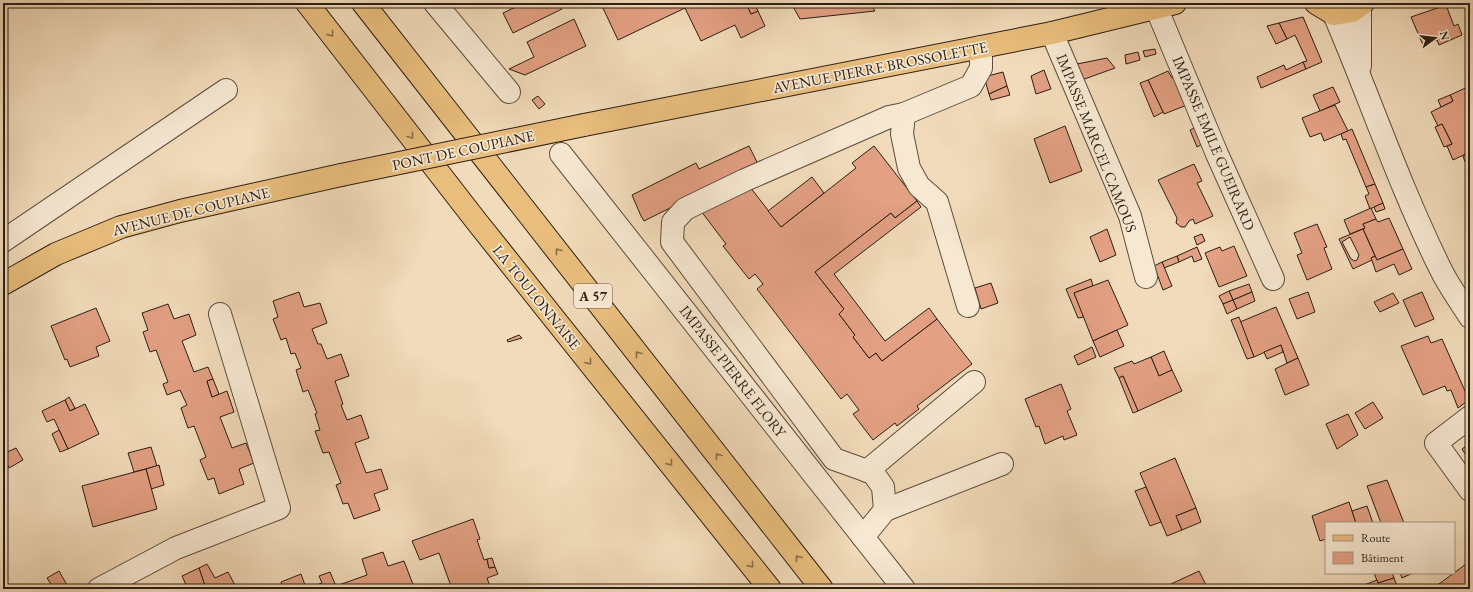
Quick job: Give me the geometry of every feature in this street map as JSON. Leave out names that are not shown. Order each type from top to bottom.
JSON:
[{"type":"main road","name":"LA TOULONNAISE","points":[[306,3],[477,222],[770,589]]},
{"type":"main road","name":"A 57","points":[[363,3],[822,589]]},
{"type":"main road","name":"AVENUE PIERRE BROSSOLETTE","points":[[584,125],[1052,33],[1165,5]]},
{"type":"main road","points":[[1325,9],[1352,11],[1361,5]]},
{"type":"main road","name":"PONT DE COUPIANE","points":[[341,175],[584,125]]},
{"type":"main road","name":"AVENUE DE COUPIANE","points":[[3,284],[56,254],[121,227],[180,211],[341,175]]},
{"type":"street","points":[[435,3],[509,92]]},
{"type":"street","name":"IMPASSE EMILE GUEIRARD","points":[[1165,5],[1216,154],[1273,279]]},
{"type":"street","points":[[1360,73],[1361,5]]},
{"type":"street","points":[[1325,9],[1360,73],[1387,150],[1440,269],[1470,317]]},
{"type":"street","name":"IMPASSE MARCEL CAMOUS","points":[[1052,33],[1130,216],[1146,277]]},
{"type":"street","points":[[885,510],[883,486],[873,473],[834,459],[672,242],[673,222],[685,209],[745,180],[889,117],[904,114],[971,86],[981,68],[982,47]]},
{"type":"street","points":[[3,241],[226,90]]},
{"type":"street","points":[[904,114],[902,134],[909,168],[919,186],[937,202],[968,306]]},
{"type":"street","name":"IMPASSE PIERRE FLORY","points":[[561,154],[904,589]]},
{"type":"street","points":[[99,589],[176,548],[279,508],[220,314]]},
{"type":"street","points":[[867,471],[974,382]]},
{"type":"street","points":[[1470,417],[1436,443],[1470,490]]},
{"type":"street","points":[[863,537],[885,510],[1002,464]]},
{"type":"building","points":[[524,3],[558,3],[562,9],[513,33],[503,13]]},
{"type":"building","points":[[609,3],[746,3],[751,14],[758,11],[765,26],[741,38],[735,25],[701,41],[685,8],[618,40],[602,6]]},
{"type":"building","points":[[746,3],[754,3],[758,11],[751,14]]},
{"type":"building","points":[[791,3],[870,3],[875,11],[800,19]]},
{"type":"building","points":[[1446,5],[1454,26],[1458,24],[1462,35],[1439,45],[1437,40],[1423,45],[1411,17]]},
{"type":"building","points":[[1303,17],[1322,62],[1306,69],[1303,62],[1307,61],[1295,35],[1287,39],[1279,23]]},
{"type":"building","points":[[574,19],[586,46],[525,75],[509,69],[534,57],[527,42]]},
{"type":"building","points":[[1279,23],[1287,39],[1276,44],[1267,26]]},
{"type":"building","points":[[1155,49],[1156,54],[1145,57],[1143,51]]},
{"type":"building","points":[[1138,52],[1140,60],[1126,64],[1125,55]]},
{"type":"building","points":[[1107,58],[1115,68],[1079,81],[1072,65]]},
{"type":"building","points":[[1303,62],[1306,69],[1261,88],[1257,77],[1284,65],[1286,70]]},
{"type":"building","points":[[1044,70],[1051,89],[1036,94],[1031,76]]},
{"type":"building","points":[[1168,71],[1172,78],[1174,77],[1187,105],[1164,114],[1148,80]]},
{"type":"building","points":[[1003,72],[1007,86],[989,94],[984,77]]},
{"type":"building","points":[[1148,80],[1163,112],[1154,117],[1140,83]]},
{"type":"building","points":[[1007,86],[1010,95],[991,100],[989,94]]},
{"type":"building","points":[[1470,86],[1470,152],[1453,160],[1447,146],[1452,144],[1442,124],[1438,126],[1431,112],[1453,101],[1450,95]]},
{"type":"building","points":[[1333,87],[1340,102],[1320,111],[1313,95]]},
{"type":"building","points":[[1450,95],[1453,101],[1441,107],[1438,100]]},
{"type":"building","points":[[538,96],[545,104],[539,109],[532,100]]},
{"type":"building","points":[[1335,105],[1348,131],[1324,141],[1321,133],[1310,137],[1302,118]]},
{"type":"building","points":[[1442,124],[1452,144],[1444,147],[1435,127]]},
{"type":"building","points":[[1065,126],[1082,171],[1050,183],[1034,139]]},
{"type":"building","points":[[1199,126],[1206,142],[1197,147],[1190,130]]},
{"type":"building","points":[[1352,129],[1375,184],[1366,187],[1346,139],[1343,140],[1341,134]]},
{"type":"building","points":[[749,146],[758,164],[644,221],[632,195],[696,163],[699,169]]},
{"type":"building","points":[[874,146],[917,201],[895,218],[891,213],[815,272],[844,309],[839,314],[855,335],[853,337],[869,358],[876,353],[882,361],[937,319],[972,364],[917,406],[919,409],[897,426],[895,423],[873,440],[853,414],[859,410],[847,394],[841,399],[757,289],[763,284],[755,274],[749,279],[723,246],[726,244],[701,211],[750,187],[781,227],[856,168],[852,163]]},
{"type":"building","points":[[1470,152],[1470,160],[1465,162],[1463,156]]},
{"type":"building","points":[[1194,164],[1202,181],[1197,183],[1213,216],[1195,224],[1193,219],[1189,221],[1185,227],[1181,227],[1176,223],[1177,218],[1158,180]]},
{"type":"building","points":[[812,177],[824,193],[781,227],[768,211]]},
{"type":"building","points":[[1375,184],[1383,203],[1370,209],[1365,196],[1369,194],[1366,187]]},
{"type":"building","points":[[917,201],[921,207],[834,274],[885,341],[929,308],[937,319],[882,361],[876,353],[869,358],[853,337],[855,335],[839,314],[844,309],[815,272],[891,213],[895,218]]},
{"type":"building","points":[[1383,203],[1385,209],[1376,212],[1374,207]]},
{"type":"building","points":[[1371,208],[1376,219],[1363,224],[1365,228],[1350,234],[1344,220]]},
{"type":"building","points":[[1389,218],[1403,249],[1377,260],[1363,229],[1365,228],[1363,224],[1376,219],[1378,222]]},
{"type":"building","points":[[1317,224],[1327,247],[1324,248],[1332,269],[1307,280],[1297,255],[1302,253],[1294,233]]},
{"type":"building","points":[[1107,229],[1116,255],[1100,262],[1090,237]]},
{"type":"building","points":[[1363,229],[1375,256],[1371,258],[1372,260],[1353,269],[1339,239]],"holes":[[[1350,237],[1359,255],[1357,260],[1355,261],[1351,259],[1342,242]]]},
{"type":"building","points":[[1202,234],[1205,241],[1197,245],[1194,237]]},
{"type":"building","points":[[1234,246],[1247,276],[1219,287],[1205,253],[1220,247],[1222,251]]},
{"type":"building","points":[[1197,247],[1202,259],[1194,262],[1192,256],[1179,262],[1177,256]]},
{"type":"building","points":[[1403,249],[1412,269],[1399,275],[1394,264],[1376,272],[1371,258],[1375,256],[1377,260]]},
{"type":"building","points":[[1177,256],[1179,262],[1164,268],[1162,262]]},
{"type":"building","points":[[1162,262],[1172,286],[1163,290],[1154,266]]},
{"type":"building","points":[[1091,279],[1093,286],[1074,293],[1084,317],[1078,318],[1066,289]]},
{"type":"building","points":[[1108,280],[1128,325],[1093,341],[1074,293]]},
{"type":"building","points":[[991,283],[998,303],[981,309],[975,288]]},
{"type":"building","points":[[1249,284],[1252,292],[1233,300],[1229,291]]},
{"type":"building","points":[[1229,291],[1233,300],[1223,304],[1219,296]]},
{"type":"building","points":[[299,292],[304,307],[320,303],[327,323],[312,329],[318,344],[321,344],[327,359],[341,354],[349,376],[335,381],[343,404],[341,405],[347,420],[361,415],[369,438],[355,443],[366,473],[381,469],[388,489],[374,494],[380,510],[354,519],[348,503],[343,504],[336,485],[341,483],[329,452],[323,453],[315,431],[320,430],[315,414],[317,413],[308,390],[303,392],[296,370],[301,368],[295,353],[291,354],[286,338],[281,340],[273,319],[278,317],[273,301]]},
{"type":"building","points":[[1252,292],[1255,301],[1237,309],[1233,300]]},
{"type":"building","points":[[1308,292],[1315,312],[1297,319],[1289,299]]},
{"type":"building","points":[[1422,292],[1434,319],[1415,327],[1403,300]]},
{"type":"building","points":[[1393,293],[1399,303],[1380,312],[1374,302]]},
{"type":"building","points":[[1233,300],[1237,309],[1227,314],[1223,304]]},
{"type":"building","points":[[168,304],[174,319],[189,314],[196,335],[182,341],[194,372],[208,367],[213,379],[207,381],[212,397],[227,391],[234,412],[220,417],[232,448],[246,443],[254,463],[239,469],[244,484],[219,494],[214,478],[208,480],[200,460],[206,457],[194,426],[188,428],[181,408],[187,405],[180,390],[167,395],[163,384],[168,382],[156,350],[150,352],[143,332],[148,330],[142,313]]},
{"type":"building","points":[[1276,307],[1298,358],[1287,363],[1281,345],[1254,357],[1240,322]]},
{"type":"building","points":[[96,308],[110,341],[96,347],[99,356],[70,367],[67,359],[65,360],[51,326]]},
{"type":"building","points":[[1239,317],[1254,357],[1247,359],[1231,320]]},
{"type":"building","points":[[1117,330],[1124,346],[1100,357],[1093,341]]},
{"type":"building","points":[[519,335],[522,338],[508,342],[507,340]]},
{"type":"building","points":[[1428,336],[1431,343],[1442,339],[1469,400],[1458,408],[1451,390],[1447,391],[1445,386],[1423,395],[1401,346]]},
{"type":"building","points":[[1281,345],[1283,352],[1267,359],[1264,352]]},
{"type":"building","points":[[1092,347],[1096,357],[1078,365],[1074,356]]},
{"type":"building","points":[[1164,351],[1172,370],[1159,376],[1151,357]]},
{"type":"building","points":[[1151,357],[1159,376],[1172,370],[1182,391],[1138,411],[1123,376],[1119,378],[1114,368],[1132,361],[1134,364]]},
{"type":"building","points":[[1298,358],[1309,385],[1285,395],[1275,369]]},
{"type":"building","points":[[1123,376],[1138,411],[1133,413],[1119,378]]},
{"type":"building","points":[[213,379],[219,394],[212,397],[207,381]]},
{"type":"building","points":[[1061,384],[1071,409],[1067,411],[1077,435],[1064,440],[1063,436],[1045,444],[1039,426],[1036,427],[1025,399]]},
{"type":"building","points":[[69,397],[75,408],[70,411],[65,400]]},
{"type":"building","points":[[65,400],[70,411],[85,404],[99,434],[68,449],[54,419],[47,422],[42,411]]},
{"type":"building","points":[[1373,402],[1383,418],[1365,429],[1355,413]]},
{"type":"building","points":[[1348,414],[1358,435],[1337,449],[1326,424]]},
{"type":"building","points":[[59,430],[68,449],[60,452],[52,434]]},
{"type":"building","points":[[1470,443],[1470,461],[1462,449]]},
{"type":"building","points":[[151,447],[157,466],[134,472],[128,453]]},
{"type":"building","points":[[16,448],[23,460],[9,468],[3,454]]},
{"type":"building","points":[[1175,458],[1196,508],[1176,516],[1182,530],[1167,536],[1140,473]]},
{"type":"building","points":[[159,465],[164,485],[151,489],[146,469]]},
{"type":"building","points":[[146,469],[157,509],[93,527],[82,486]]},
{"type":"building","points":[[1387,480],[1404,522],[1381,522],[1367,486]]},
{"type":"building","points":[[1146,487],[1161,522],[1150,526],[1135,491]]},
{"type":"building","points":[[1349,502],[1356,522],[1325,522],[1325,539],[1320,541],[1312,516]]},
{"type":"building","points":[[1367,506],[1373,522],[1356,522],[1352,511]]},
{"type":"building","points":[[1196,508],[1201,522],[1182,530],[1176,516]]},
{"type":"building","points":[[473,519],[480,539],[477,540],[484,560],[487,559],[489,568],[495,567],[498,574],[487,578],[491,589],[452,589],[439,553],[420,560],[412,541]]},
{"type":"building","points":[[383,552],[388,566],[404,561],[414,587],[409,589],[283,589],[281,582],[301,574],[306,588],[322,583],[319,576],[330,572],[336,586],[367,575],[362,559]]},
{"type":"building","points":[[492,558],[495,567],[489,568],[487,559]]},
{"type":"building","points":[[1470,561],[1470,589],[1432,589],[1453,574],[1455,574],[1455,572]]},
{"type":"building","points":[[207,564],[215,578],[228,572],[237,589],[206,589],[199,568]]},
{"type":"building","points":[[199,568],[206,589],[188,589],[182,576]]},
{"type":"building","points":[[59,571],[67,585],[61,589],[54,589],[47,578]]},
{"type":"building","points":[[1199,571],[1208,589],[1173,589],[1171,584]]},
{"type":"building","points":[[1374,574],[1392,574],[1394,578],[1378,583]]},
{"type":"building","points":[[1400,574],[1411,574],[1402,578]]},
{"type":"building","points":[[1394,578],[1398,589],[1354,589],[1377,580],[1378,583]]}]
